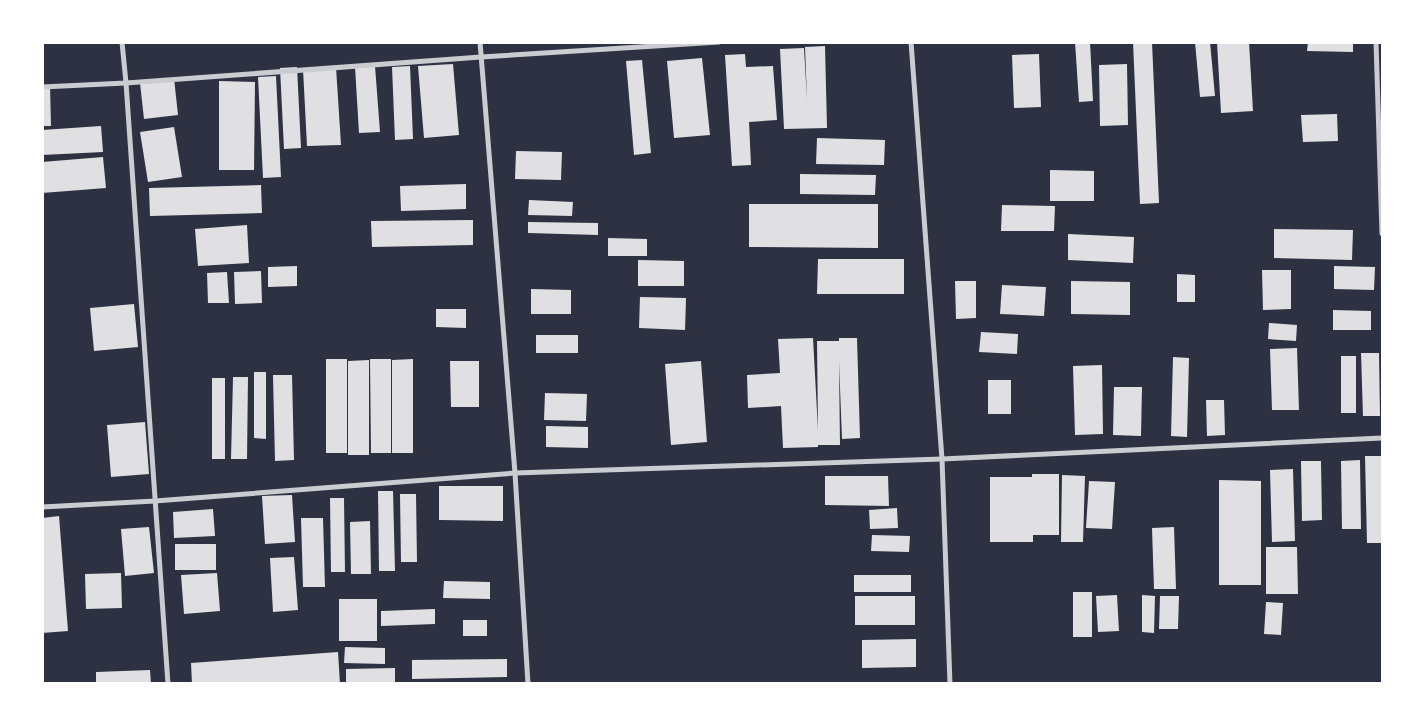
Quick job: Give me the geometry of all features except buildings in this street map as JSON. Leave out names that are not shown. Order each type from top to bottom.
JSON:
[{"type":"street","points":[[122,42],[168,684]]},
{"type":"street","points":[[480,42],[515,473],[528,684]]},
{"type":"street","points":[[42,87],[126,83],[719,42]]},
{"type":"street","points":[[911,42],[942,459],[950,684]]},
{"type":"street","points":[[1376,42],[1382,234]]},
{"type":"street","points":[[42,507],[155,501],[515,473],[942,459],[1382,438]]}]
